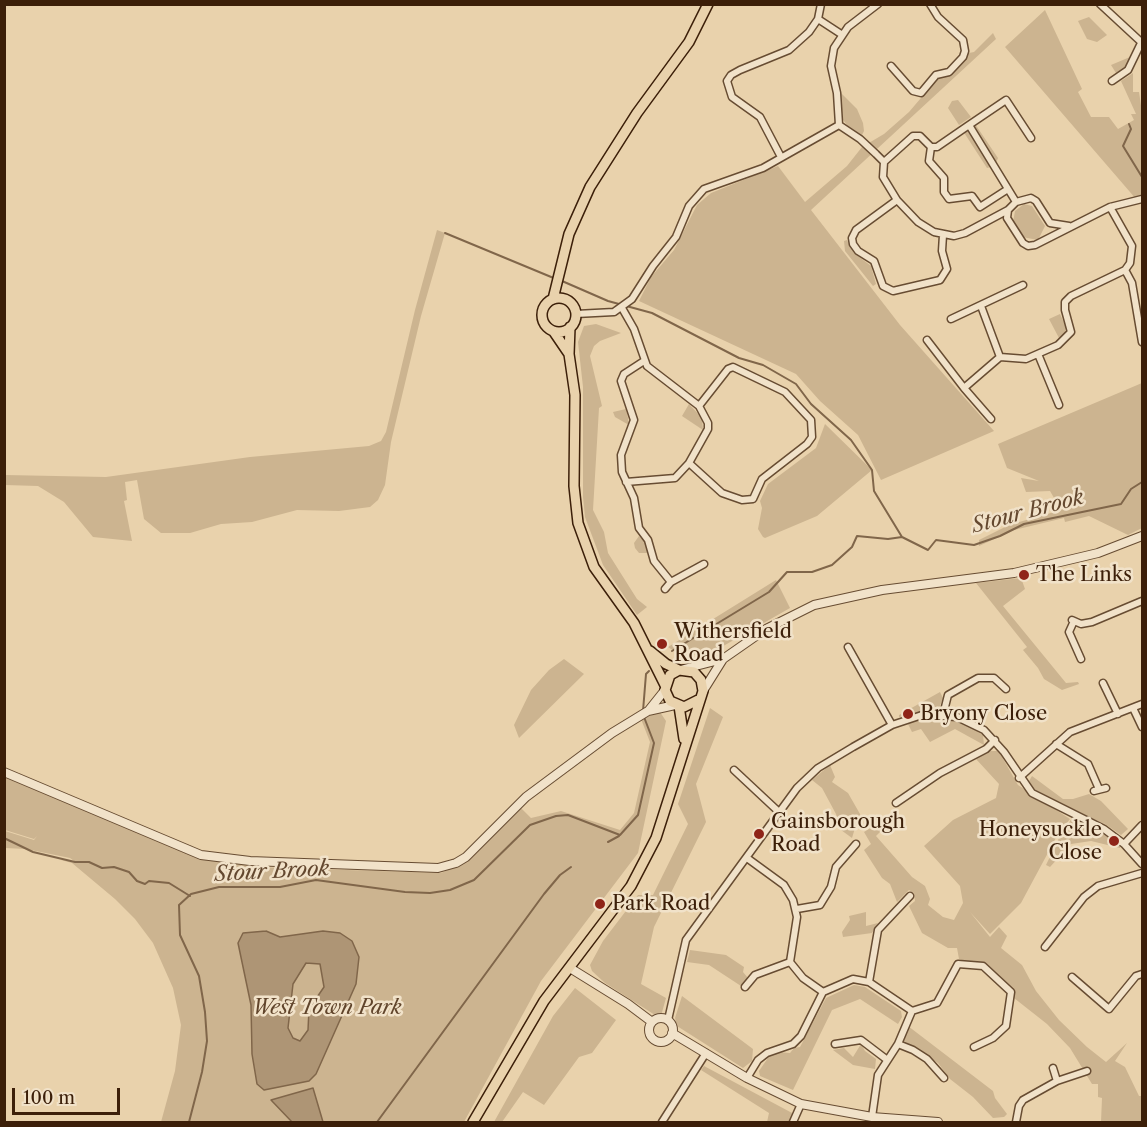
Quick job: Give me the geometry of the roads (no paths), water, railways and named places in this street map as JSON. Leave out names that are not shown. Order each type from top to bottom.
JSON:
[{"type":"main road","points":[[569,354],[554,332],[547,328],[542,310],[553,299],[560,279],[569,234],[590,187],[637,113],[689,42],[708,4]]},
{"type":"main road","points":[[560,279],[566,300],[574,308],[576,314],[570,327],[569,354],[574,395],[574,486],[578,523],[594,567],[634,623],[665,687],[677,705],[685,742]]},
{"type":"main road","points":[[553,299],[566,300]]},
{"type":"main road","points":[[554,332],[562,332],[570,327]]},
{"type":"main road","points":[[473,1122],[544,1001],[570,968],[579,951],[631,886],[663,822],[685,742],[703,690],[698,676],[666,664],[648,650]]},
{"type":"main road","points":[[665,687],[670,675],[682,669]]},
{"type":"main road","points":[[677,705],[689,706],[699,700]]},
{"type":"street","points":[[781,157],[760,117],[732,97],[727,81],[730,75],[740,70],[789,50],[804,37],[818,19],[821,4]]},
{"type":"street","points":[[839,125],[837,93],[831,66],[834,48],[841,34],[858,17],[878,4]]},
{"type":"street","points":[[891,66],[913,91],[921,93],[936,75],[949,72],[963,57],[965,51],[963,40],[938,17],[930,4]]},
{"type":"street","points":[[1100,4],[1142,41],[1128,70],[1112,81]]},
{"type":"street","points":[[818,19],[841,34]]},
{"type":"street","points":[[1031,138],[1006,100],[937,147],[931,147],[920,136],[913,136],[884,162],[883,177],[897,200],[926,228],[943,235],[965,233],[1008,210],[1016,202],[1031,198],[1036,201],[1050,223],[1052,235]]},
{"type":"street","points":[[576,314],[605,313],[623,308],[632,299],[653,266],[676,237],[690,206],[704,189],[764,168],[839,125]]},
{"type":"street","points":[[839,125],[860,139],[884,162]]},
{"type":"street","points":[[969,125],[1016,202]]},
{"type":"street","points":[[931,147],[929,161],[944,178],[944,192],[949,199],[972,196],[980,207],[1008,189]]},
{"type":"street","points":[[1008,210],[1007,219],[1023,243],[1035,245],[1110,207],[1143,199]]},
{"type":"street","points":[[897,200],[856,230],[852,238],[858,251],[874,261],[883,286],[893,291],[940,280],[947,269],[943,235]]},
{"type":"street","points":[[1000,357],[1017,360],[1058,345],[1071,332],[1065,302],[1071,296],[1125,270],[1130,263],[1132,246],[1110,207]]},
{"type":"street","points":[[1050,223],[1069,226]]},
{"type":"street","points":[[1125,270],[1132,282],[1142,342]]},
{"type":"street","points":[[951,319],[1023,285]]},
{"type":"street","points":[[981,306],[1000,357]]},
{"type":"street","points":[[623,308],[634,329],[644,361],[654,372],[699,406],[705,414],[708,429],[689,463],[675,478],[626,482]]},
{"type":"street","points":[[927,340],[964,388],[992,419]]},
{"type":"street","points":[[1038,354],[1059,405]]},
{"type":"street","points":[[964,388],[1000,357]]},
{"type":"street","points":[[644,361],[624,374],[621,381],[634,420],[621,455],[626,482],[634,498],[639,528],[648,540],[654,561],[671,582]]},
{"type":"street","points":[[689,463],[722,493],[742,500],[753,499],[762,479],[807,444],[812,437],[811,420],[785,392],[733,367],[728,369],[699,406]]},
{"type":"street","points":[[682,669],[723,659],[766,629],[814,605],[882,590],[1014,573],[1098,553],[1143,536]]},
{"type":"street","points":[[664,589],[671,582],[704,564]]},
{"type":"street","points":[[1081,659],[1069,632],[1073,621],[1092,622],[1143,602]]},
{"type":"street","points":[[848,647],[892,725]]},
{"type":"street","points":[[703,690],[723,659]]},
{"type":"street","points":[[943,716],[948,695],[978,678],[994,678],[1006,689]]},
{"type":"street","points":[[1103,683],[1118,714]]},
{"type":"street","points":[[4,772],[201,855],[250,861],[438,868],[456,864],[466,857],[550,778],[644,714],[665,687]]},
{"type":"street","points":[[1020,778],[1056,744],[1079,728],[1143,704]]},
{"type":"street","points":[[644,714],[677,705]]},
{"type":"street","points":[[1133,708],[1143,727]]},
{"type":"street","points":[[939,1122],[872,1117],[801,1104],[747,1078],[672,1033],[668,1020],[686,940],[797,788],[818,768],[892,725],[922,715],[943,716],[970,722],[995,740],[1032,793],[1089,822],[1124,844],[1143,864]]},
{"type":"street","points":[[896,803],[940,773],[986,749],[995,740]]},
{"type":"street","points":[[1056,744],[1088,764],[1100,790]]},
{"type":"street","points":[[734,770],[780,813]]},
{"type":"street","points":[[1124,844],[1143,825]]},
{"type":"street","points":[[797,909],[820,904],[831,886],[836,867],[856,844]]},
{"type":"street","points":[[747,858],[784,885],[797,909],[790,962],[803,978],[824,992]]},
{"type":"street","points":[[1046,947],[1084,897],[1098,886],[1143,873]]},
{"type":"street","points":[[869,982],[878,930],[910,896]]},
{"type":"street","points":[[745,987],[755,975],[790,962]]},
{"type":"street","points":[[872,1117],[878,1075],[886,1059],[898,1044],[912,1011],[937,1003],[958,964],[983,966],[1011,992],[1006,1026],[993,1038],[974,1047]]},
{"type":"street","points":[[570,968],[652,1022]]},
{"type":"street","points":[[1072,977],[1109,1009],[1136,976],[1143,974]]},
{"type":"street","points":[[747,1078],[758,1060],[767,1053],[793,1044],[801,1036],[824,992],[853,979],[869,982],[912,1011]]},
{"type":"street","points":[[668,1020],[659,1018],[652,1022],[649,1033],[656,1040],[664,1041],[672,1033]]},
{"type":"street","points":[[835,1044],[861,1040],[886,1059]]},
{"type":"street","points":[[898,1044],[927,1059],[944,1078]]},
{"type":"street","points":[[662,1122],[706,1053]]},
{"type":"street","points":[[1053,1068],[1057,1081]]},
{"type":"street","points":[[1016,1122],[1019,1106],[1023,1100],[1057,1081],[1086,1071]]},
{"type":"street","points":[[793,1122],[801,1104]]},
{"type":"waterway","points":[[1129,124],[1131,129],[1123,146],[1142,177]]},
{"type":"waterway","points":[[445,233],[556,279]]},
{"type":"waterway","points":[[562,281],[608,301],[652,313],[739,358],[763,365],[796,384],[811,404],[851,440],[872,470],[874,491],[902,537]]},
{"type":"waterway","name":"Stour Brook","points":[[672,651],[769,592],[787,572],[812,572],[832,565],[852,547],[857,536],[888,539],[902,537],[928,550],[936,540],[974,545],[1024,524],[1121,504],[1131,489],[1142,482]]},
{"type":"waterway","name":"Stour Brook","points":[[643,711],[646,674],[649,671]]},
{"type":"waterway","name":"Stour Brook","points":[[189,1122],[202,1072],[207,1041],[199,976],[180,935],[179,905],[191,894],[219,887],[280,887],[316,880],[405,892],[430,893],[450,890],[474,880],[530,825],[556,816],[568,815],[620,835],[638,815],[654,743],[644,717]]},
{"type":"waterway","points":[[608,842],[619,836]]},
{"type":"waterway","name":"Stour Brook","points":[[4,838],[33,852],[75,862],[89,862],[102,868],[114,867],[129,872],[137,881],[145,884],[149,881],[169,883],[190,896]]},
{"type":"waterway","points":[[377,1122],[544,894],[560,875],[571,867]]},
{"type":"place","name":"The Links","points":[[1024,575]]},
{"type":"place","name":"Withersfield Road","points":[[662,644]]},
{"type":"place","name":"Bryony Close","points":[[908,714]]},
{"type":"place","name":"Gainsborough Road","points":[[759,834]]},
{"type":"place","name":"Honeysuckle Close","points":[[1114,841]]},
{"type":"place","name":"Park Road","points":[[600,904]]},
{"type":"park label","name":"West Town Park","points":[[327,1008]]}]
